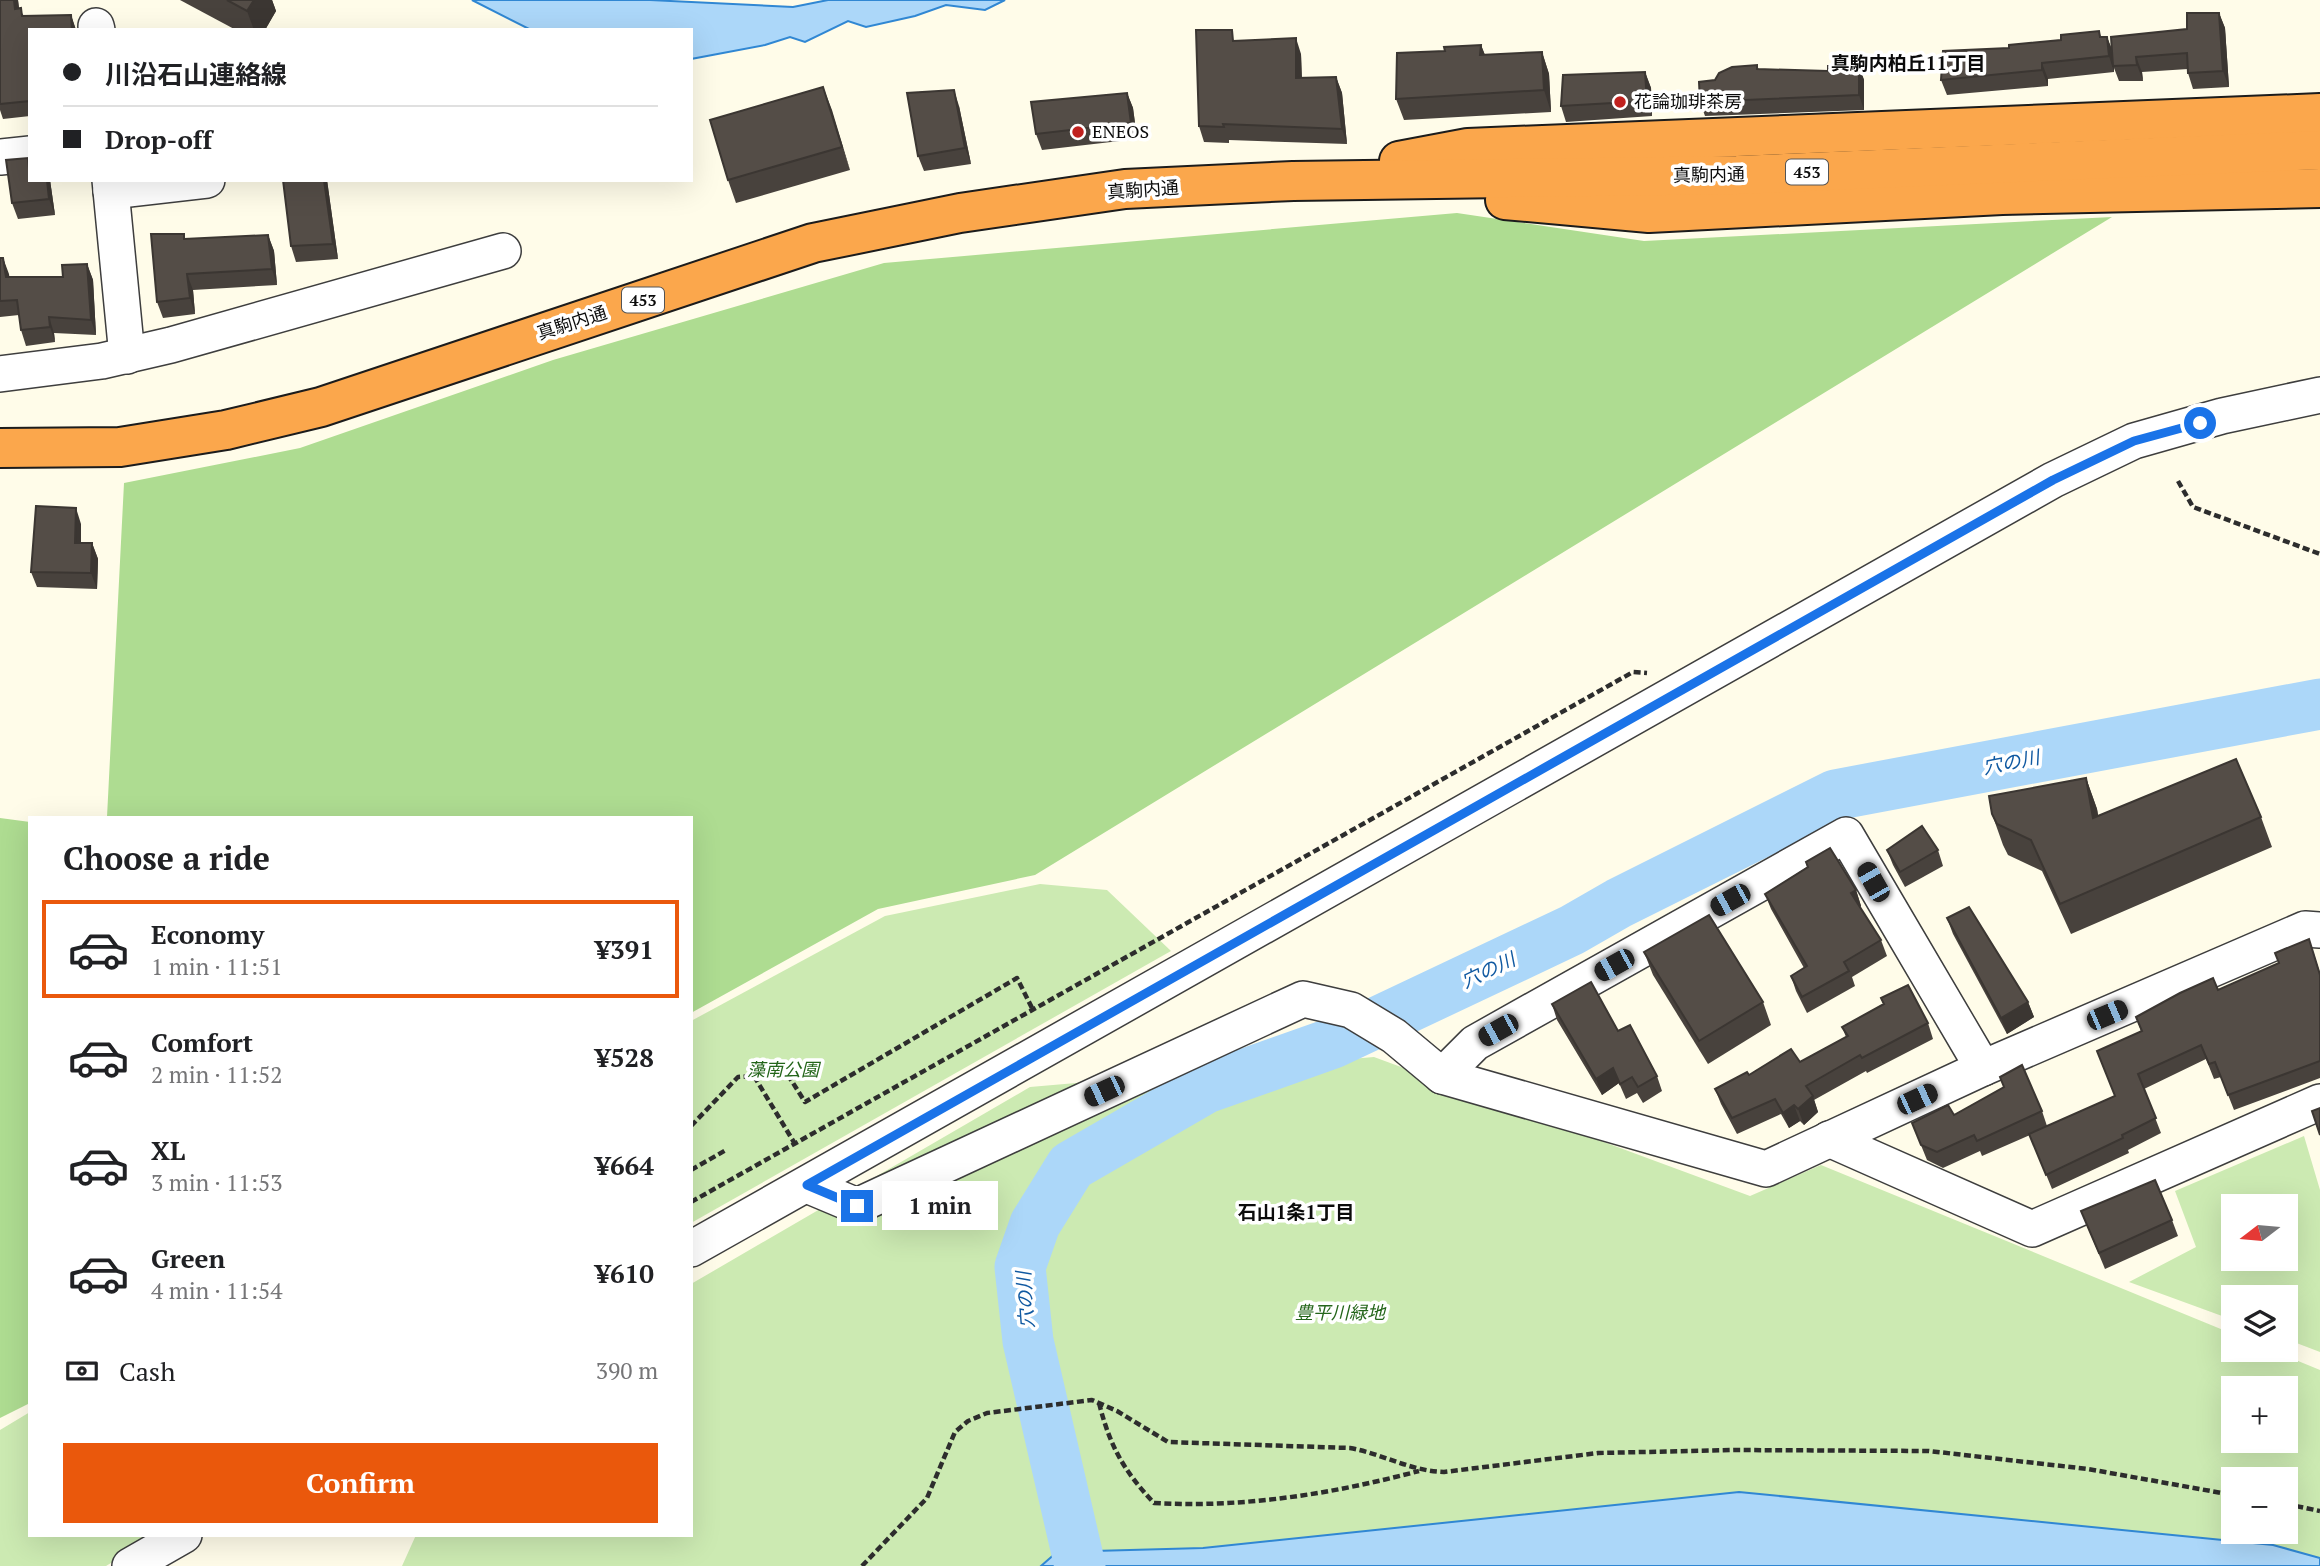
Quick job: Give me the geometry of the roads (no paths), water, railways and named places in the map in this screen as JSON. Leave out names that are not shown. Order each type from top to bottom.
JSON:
[{"type":"highway","points":[[1293,181],[1468,148],[2320,113]]},
{"type":"highway","name":"真駒内通","points":[[0,448],[120,447],[226,430],[321,407],[827,240],[960,213],[1125,189],[1293,181],[1737,175],[2320,149]]},
{"type":"highway","points":[[1293,181],[1649,213],[2002,195],[2320,188]]},
{"type":"street","points":[[0,157],[28,154]]},
{"type":"street","points":[[127,356],[111,186],[175,182]]},
{"type":"street","points":[[0,374],[127,356],[503,251]]},
{"type":"street","points":[[693,1248],[2053,480],[2134,441],[2222,416],[2320,395]]},
{"type":"street","points":[[1442,1076],[1475,1043],[1846,835],[1983,1069]]},
{"type":"street","points":[[807,1185],[857,1206],[1303,999],[1351,1010],[1394,1036],[1442,1076],[1766,1169],[1983,1069],[2305,929],[2320,930]]},
{"type":"street","points":[[1829,1139],[2032,1229],[2320,1102]]},
{"type":"street","points":[[144,1562],[181,1537]]},
{"type":"water","points":[[472,0],[650,0],[793,7],[828,0],[1005,0],[985,10],[946,5],[915,16],[866,27],[848,21],[805,42],[790,37],[765,45],[693,59],[693,28],[527,28]]},
{"type":"water","points":[[1739,1492],[2221,1540],[2221,1544],[2273,1545],[2320,1558],[2320,1566],[1041,1566],[1057,1552],[1203,1548]]},
{"type":"waterway","name":"穴の川","points":[[1080,1566],[1028,1341],[1020,1267],[1035,1224],[1071,1166],[1206,1088],[1333,1043],[1572,930],[1619,903],[1835,795],[2320,704]]},
{"type":"place","name":"花論珈琲茶房","points":[[1620,102]]},
{"type":"place","name":"ENEOS","points":[[1078,132]]},
{"type":"district","name":"真駒内柏丘11丁目","points":[[1908,63]]},
{"type":"district","name":"石山1条1丁目","points":[[1296,1212]]},
{"type":"park label","name":"藻南公園","points":[[783,1070]]},
{"type":"park label","name":"豊平川緑地","points":[[1340,1313]]}]
